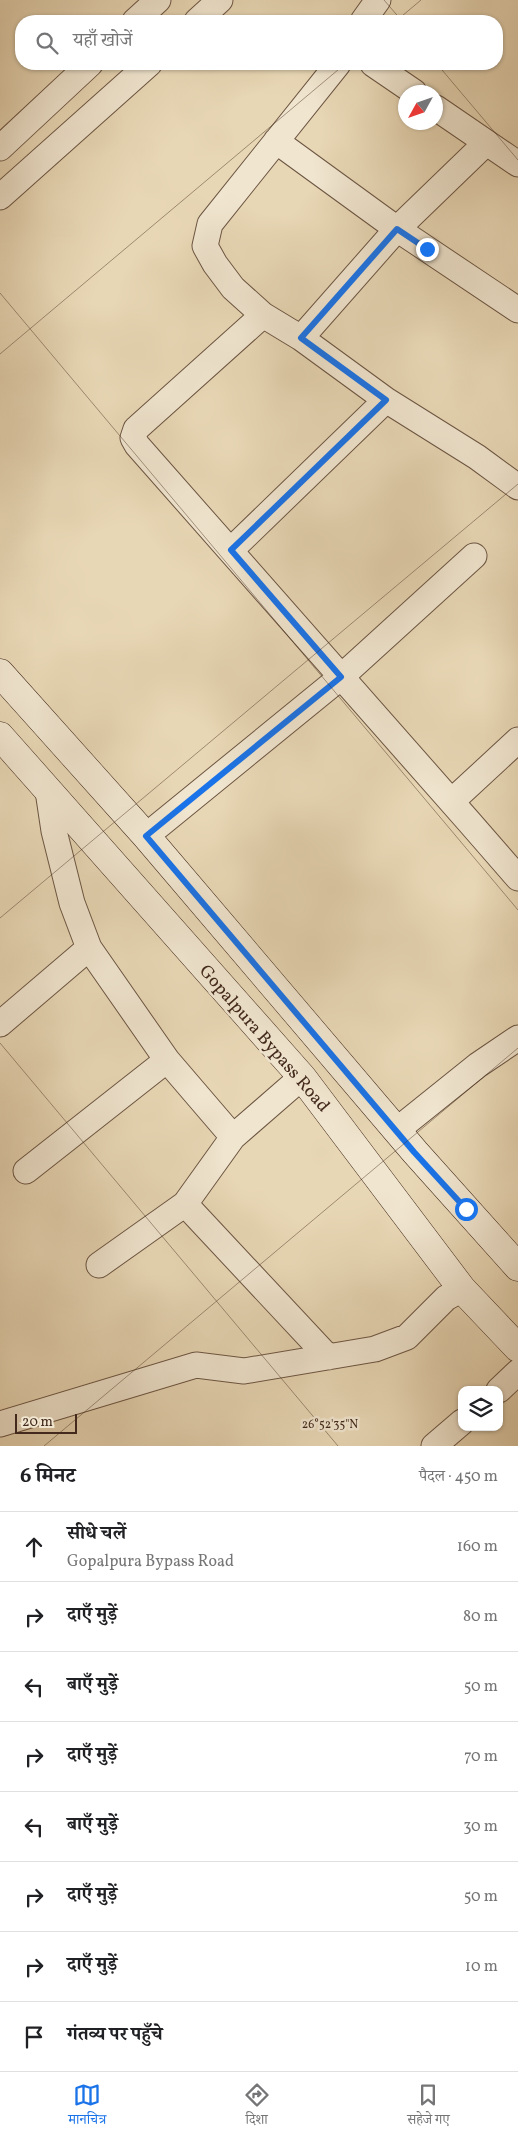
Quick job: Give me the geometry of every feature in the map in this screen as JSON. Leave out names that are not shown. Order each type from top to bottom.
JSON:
[{"type":"street","points":[[142,15],[158,0]]},
{"type":"street","points":[[204,15],[220,0]]},
{"type":"street","points":[[367,15],[378,0]]},
{"type":"street","points":[[0,148],[84,70]]},
{"type":"street","points":[[0,196],[142,70]]},
{"type":"street","points":[[333,70],[210,224],[205,246],[215,264],[233,288],[263,316],[301,338],[386,400],[477,457],[518,487]]},
{"type":"street","points":[[382,70],[404,85]]},
{"type":"street","points":[[443,113],[518,164]]},
{"type":"street","points":[[276,141],[397,229],[518,310]]},
{"type":"street","points":[[301,338],[397,229],[486,143]]},
{"type":"street","points":[[263,316],[136,429],[133,438],[137,445],[518,878]]},
{"type":"street","points":[[231,550],[386,400]]},
{"type":"street","points":[[146,836],[341,677],[474,556]]},
{"type":"street","points":[[0,673],[146,836],[396,1130],[518,1266]]},
{"type":"street","name":"Gopalpura Bypass Road","points":[[0,736],[302,1077],[462,1289],[518,1348]]},
{"type":"street","points":[[452,802],[518,740]]},
{"type":"street","points":[[48,791],[54,831],[72,903],[90,948],[167,1060],[233,1137]]},
{"type":"street","points":[[0,1024],[90,948]]},
{"type":"street","points":[[396,1130],[478,1065],[518,1038]]},
{"type":"street","points":[[26,1171],[167,1060]]},
{"type":"street","points":[[99,1265],[185,1204],[233,1137],[302,1077]]},
{"type":"street","points":[[185,1204],[328,1356]]},
{"type":"street","points":[[0,1424],[196,1365],[244,1371],[375,1349],[407,1337],[446,1298],[462,1289]]},
{"type":"street","points":[[434,1446],[458,1425]]},
{"type":"route","points":[[427,249],[397,229],[301,338],[386,400],[231,550],[341,677],[146,836],[414,1152],[466,1209]]}]
